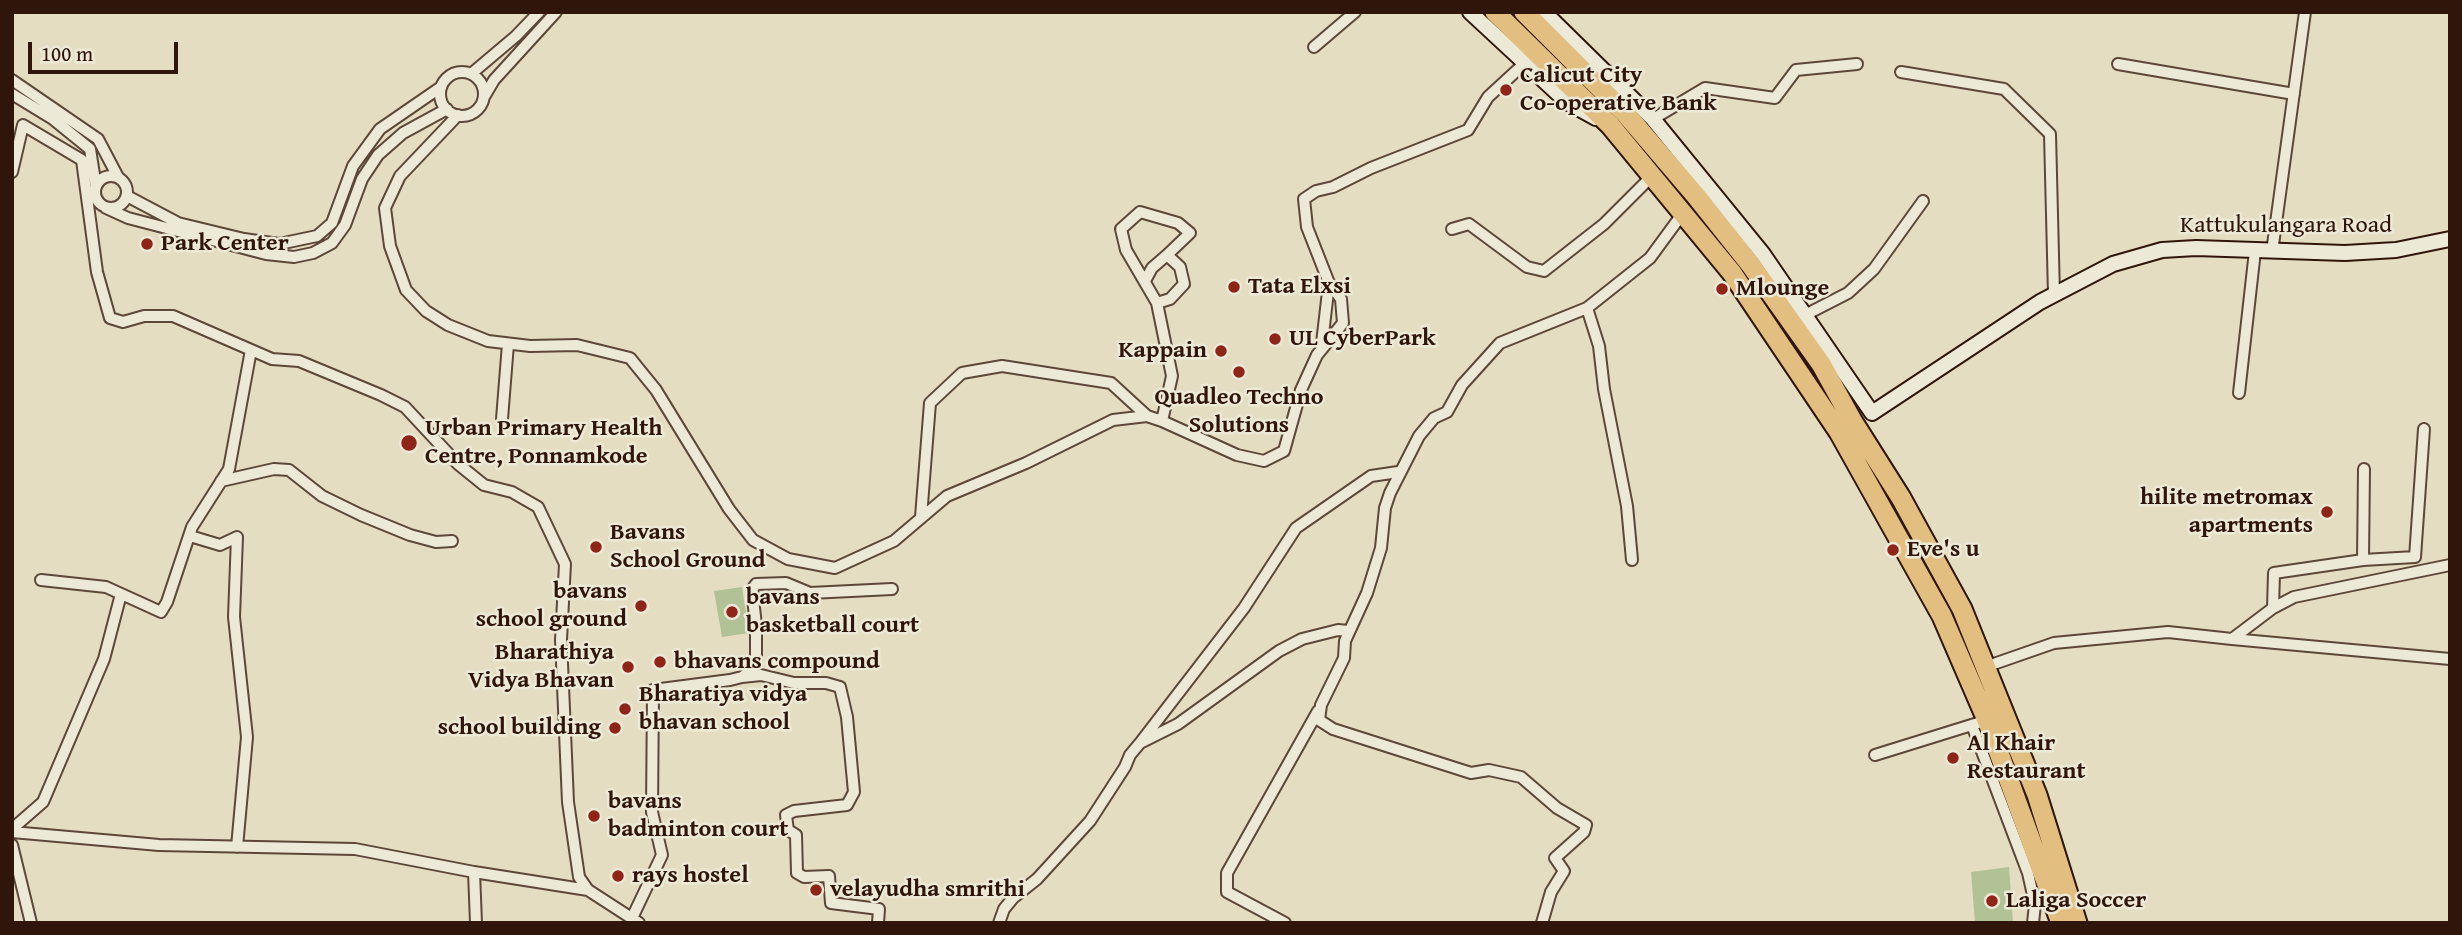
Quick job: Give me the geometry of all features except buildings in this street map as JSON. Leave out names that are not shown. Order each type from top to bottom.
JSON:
[{"type":"highway","points":[[1495,12],[1610,125],[1732,273],[1839,432],[1942,616],[1980,723],[2061,923]]},
{"type":"highway","points":[[1524,12],[1625,113],[1696,196],[1751,264],[1814,353],[1901,498],[1956,598],[2036,795],[2077,923]]},
{"type":"street","points":[[127,196],[178,223],[244,239],[279,244],[317,236],[332,223],[353,166],[380,129],[441,87],[450,76],[471,74],[516,36],[538,12]]},
{"type":"street","points":[[12,94],[53,119],[90,149],[96,197],[106,208],[128,218],[266,254],[295,257],[313,253],[332,243],[345,225],[362,179],[378,155],[403,133],[453,112],[477,110],[494,80],[556,12]]},
{"type":"street","points":[[1314,47],[1355,12]]},
{"type":"street","points":[[1470,12],[1567,102],[1610,125]]},
{"type":"street","points":[[1544,12],[1653,119],[1763,254],[1807,314],[1849,293],[1874,268],[1923,201]]},
{"type":"street","points":[[2272,252],[2305,12]]},
{"type":"street","points":[[921,517],[930,403],[962,373],[1002,366],[1111,383],[1147,416],[1237,455],[1264,461],[1284,451],[1301,390],[1322,348],[1343,323],[1341,299],[1329,283],[1307,228],[1304,199],[1316,191],[1333,187],[1371,168],[1468,131],[1488,97],[1526,62]]},
{"type":"street","points":[[1653,119],[1705,88],[1775,97],[1796,70],[1857,64]]},
{"type":"street","points":[[2118,64],[2294,94]]},
{"type":"street","points":[[1901,72],[2004,89],[2050,134],[2053,295]]},
{"type":"street","points":[[471,74],[482,84],[484,97]]},
{"type":"street","points":[[12,80],[98,139],[118,177],[126,185],[127,196],[121,205],[106,208]]},
{"type":"street","points":[[441,87],[442,102],[453,112]]},
{"type":"street","points":[[453,112],[400,176],[385,208],[390,246],[406,290],[426,311],[448,325],[488,341],[576,345],[630,358],[656,390],[709,480],[753,540],[788,559],[835,568],[894,541],[947,496],[1026,463],[1113,420],[1147,416]]},
{"type":"street","points":[[12,119],[82,160],[97,272],[110,318],[123,322],[144,316],[173,316],[279,361],[299,361],[405,407],[458,464],[484,485],[512,492],[538,507],[565,564],[561,640],[568,802],[579,877],[588,890],[636,921],[662,855],[651,808],[653,690],[761,676],[794,683],[826,683],[840,687],[847,717],[854,792],[847,805],[794,811],[786,815],[788,830],[796,835],[797,873],[804,877],[829,876],[831,903],[879,909],[878,923]]},
{"type":"street","points":[[12,173],[23,125]]},
{"type":"street","points":[[1452,229],[1469,224],[1527,267],[1544,271],[1604,224],[1652,176]]},
{"type":"street","points":[[96,187],[102,179],[118,177]]},
{"type":"street","points":[[1145,281],[1152,268],[1191,233],[1178,223],[1140,212],[1121,229],[1126,250],[1157,303],[1172,376],[1162,421]]},
{"type":"street","points":[[1285,923],[1227,892],[1227,873],[1321,705],[1344,658],[1349,631],[1377,560],[1384,530],[1385,508],[1398,472],[1419,436],[1434,418],[1447,412],[1462,385],[1500,343],[1587,308],[1650,258],[1682,213]]},
{"type":"street","name":"Kattukulangara Road","points":[[1807,314],[1872,414],[2053,295],[2113,264],[2162,250],[2196,248],[2345,253],[2396,250],[2450,239]]},
{"type":"street","points":[[2239,393],[2255,251]]},
{"type":"street","points":[[1157,303],[1170,299],[1184,284],[1180,267],[1167,255]]},
{"type":"street","points":[[1322,348],[1329,283]]},
{"type":"street","points":[[1587,308],[1599,346],[1604,389],[1627,506],[1632,560]]},
{"type":"street","points":[[502,419],[508,344]]},
{"type":"street","points":[[41,580],[106,587],[161,612],[190,536],[229,469],[251,350]]},
{"type":"street","points":[[2273,608],[2274,573],[2363,560],[2415,557],[2424,429]]},
{"type":"street","points":[[221,481],[274,469],[289,470],[322,496],[361,515],[410,535],[436,542],[452,541]]},
{"type":"street","points":[[2363,560],[2364,469]]},
{"type":"street","points":[[999,923],[1013,898],[1037,879],[1090,821],[1130,755],[1244,607],[1296,528],[1371,475],[1398,472]]},
{"type":"street","points":[[190,536],[220,545],[237,537],[234,617],[247,737],[237,847]]},
{"type":"street","points":[[2232,639],[2273,608],[2294,597],[2450,565]]},
{"type":"street","points":[[742,677],[755,663],[756,625],[752,598],[756,584],[786,583],[810,593],[892,589]]},
{"type":"street","points":[[12,830],[43,802],[104,659],[121,594]]},
{"type":"street","points":[[1140,743],[1178,724],[1238,678],[1279,651],[1302,639],[1338,630],[1349,631]]},
{"type":"street","points":[[1985,667],[2054,643],[2168,632],[2450,659]]},
{"type":"street","points":[[1321,705],[1319,720],[1333,729],[1471,773],[1489,770],[1521,777],[1557,808],[1586,825],[1584,832],[1555,858],[1563,871],[1551,892],[1542,923]]},
{"type":"street","points":[[1875,755],[1980,723],[2028,873],[2035,904],[2033,923]]},
{"type":"street","points":[[12,830],[159,845],[355,849],[588,890]]},
{"type":"street","points":[[12,845],[31,923]]},
{"type":"street","points":[[474,872],[476,923]]},
{"type":"green space","name":"bavans basketball court","points":[[742,587],[749,633],[722,637],[714,591]]},
{"type":"green space","name":"Laliga Soccer","points":[[2009,867],[2013,923],[1975,923],[1971,872]]},
{"type":"place","name":"Calicut City Co-operative Bank","points":[[1506,90]]},
{"type":"place","name":"Park Center","points":[[147,244]]},
{"type":"place","name":"Tata Elxsi","points":[[1234,287]]},
{"type":"place","name":"Mlounge","points":[[1722,289]]},
{"type":"place","name":"UL CyberPark","points":[[1275,339]]},
{"type":"place","name":"Kappain","points":[[1221,351]]},
{"type":"place","name":"Quadleo Techno Solutions","points":[[1239,372]]},
{"type":"place","name":"Urban Primary Health Centre, Ponnamkode","points":[[409,443]]},
{"type":"place","name":"hilite metromax apartments","points":[[2327,512]]},
{"type":"place","name":"Bavans School Ground","points":[[596,547]]},
{"type":"place","name":"Eve's u","points":[[1893,550]]},
{"type":"place","name":"bavans school ground","points":[[641,606]]},
{"type":"place","name":"bavans basketball court","points":[[732,612]]},
{"type":"place","name":"bhavans compound","points":[[660,662]]},
{"type":"place","name":"Bharathiya Vidya Bhavan","points":[[628,667]]},
{"type":"place","name":"Bharatiya vidya bhavan school","points":[[625,709]]},
{"type":"place","name":"school building","points":[[615,728]]},
{"type":"place","name":"Al Khair Restaurant","points":[[1953,758]]},
{"type":"place","name":"bavans badminton court","points":[[594,816]]},
{"type":"place","name":"rays hostel","points":[[618,876]]},
{"type":"place","name":"velayudha smrithi","points":[[816,890]]},
{"type":"place","name":"Laliga Soccer","points":[[1992,901]]}]
